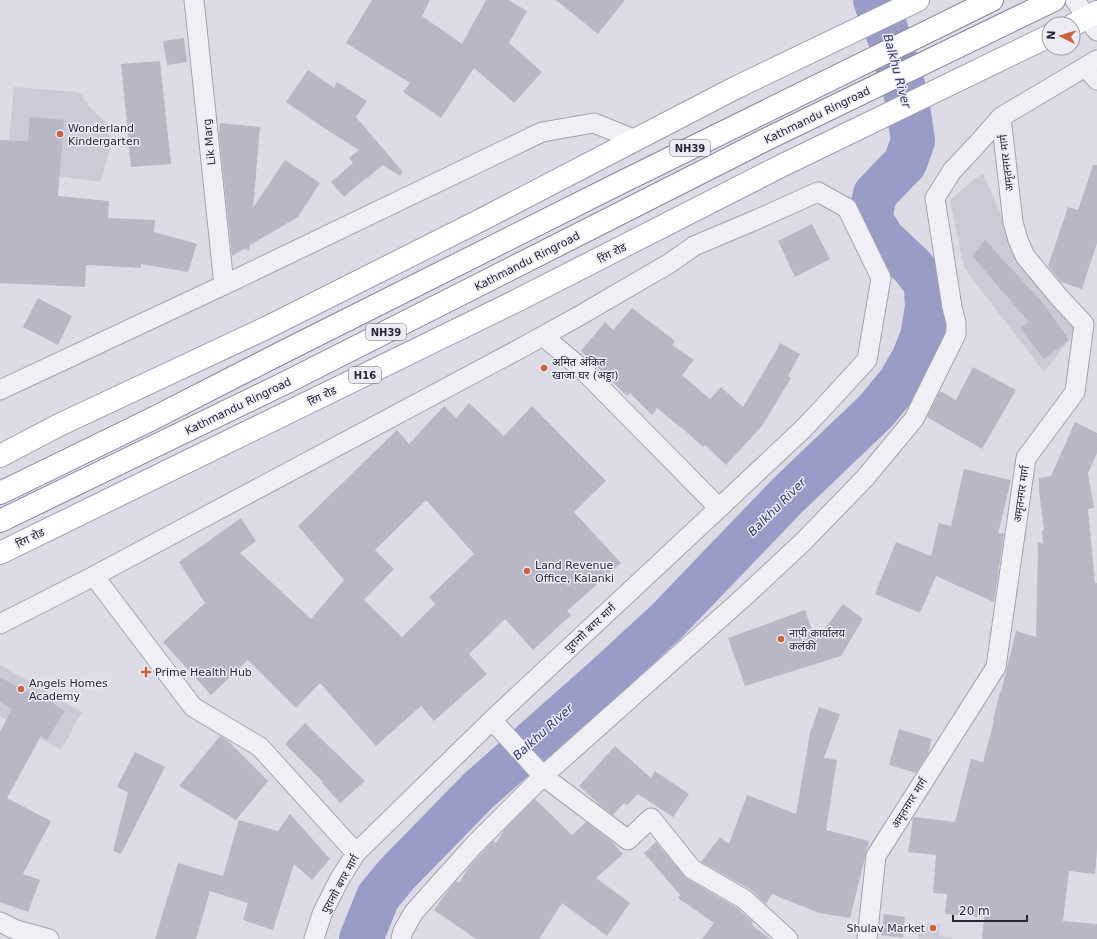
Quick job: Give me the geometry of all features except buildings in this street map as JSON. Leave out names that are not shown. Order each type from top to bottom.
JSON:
[{"type":"main road","points":[[0,456],[59,425],[266,328],[463,229],[737,87],[918,0]]},
{"type":"main road","name":"Kathmandu Ringroad","points":[[0,521],[287,382],[769,138],[1054,0]]},
{"type":"main road","name":"NH39","points":[[0,493],[152,419],[474,255],[990,1]]},
{"type":"main road","name":"रिंग रोड","points":[[0,553],[496,311],[781,166],[1041,40]]},
{"type":"street","name":"Lik Marg","points":[[194,0],[224,285]]},
{"type":"street","points":[[1075,0],[1088,22]]},
{"type":"street","points":[[401,939],[403,930],[414,912],[474,845],[542,774],[744,597],[802,542],[865,478],[914,419],[956,334],[956,323],[952,307],[935,198],[952,171],[980,142],[1001,117],[1093,69]]},
{"type":"street","name":"अमृतनगर मार्ग","points":[[867,939],[876,856],[996,667],[1026,458],[1075,392],[1084,324],[1058,296],[1025,256],[1018,240],[1013,222],[1001,117]]},
{"type":"street","points":[[0,390],[224,285],[542,132],[594,123],[636,140]]},
{"type":"street","name":"पुरानाो बगर मार्ग","points":[[314,939],[322,914],[356,853],[496,725],[719,508],[803,429],[867,360],[881,278],[847,208],[818,192],[694,246],[670,263],[543,336]]},
{"type":"street","points":[[0,624],[94,576],[543,336],[582,369],[719,508]]},
{"type":"street","points":[[94,576],[193,707],[260,747],[356,853]]},
{"type":"street","points":[[496,725],[542,774],[628,840],[651,818],[692,869],[744,899],[788,939]]},
{"type":"street","points":[[0,922],[16,930],[49,939]]},
{"type":"shaded area","name":"Wonderland Kindergarten","points":[[14,87],[79,92],[90,108],[108,124],[111,144],[101,182],[6,169]]},
{"type":"shaded area","points":[[983,174],[1018,252],[1078,329],[1044,372],[964,268],[950,200],[975,178]]},
{"type":"shaded area","name":"Angels Homes Academy","points":[[0,665],[82,712],[61,750],[0,716]]},
{"type":"shaded area","name":"Shulav Market","points":[[927,923],[940,924],[939,936],[952,937],[952,939],[918,939],[919,931],[926,932]]},
{"type":"waterway","name":"Balkhu River","points":[[361,939],[378,897],[396,875],[478,791],[667,621],[787,496],[876,411],[899,383],[913,359],[922,337],[927,307],[926,288],[923,280],[912,266],[883,239],[873,223],[871,214],[875,194],[905,163],[913,141],[907,99],[890,40],[875,0]]},
{"type":"place","name":"Wonderland Kindergarten","points":[[60,134]]},
{"type":"place","name":"अमित अंकित खाजा घर (अड्डा)","points":[[544,368]]},
{"type":"place","name":"Land Revenue Office, Kalanki","points":[[527,571]]},
{"type":"place","name":"नापी कार्यालय कलंकी","points":[[781,639]]},
{"type":"place","name":"Prime Health Hub","points":[[146,672]]},
{"type":"place","name":"Angels Homes Academy","points":[[21,689]]},
{"type":"place","name":"Shulav Market","points":[[933,928]]}]
